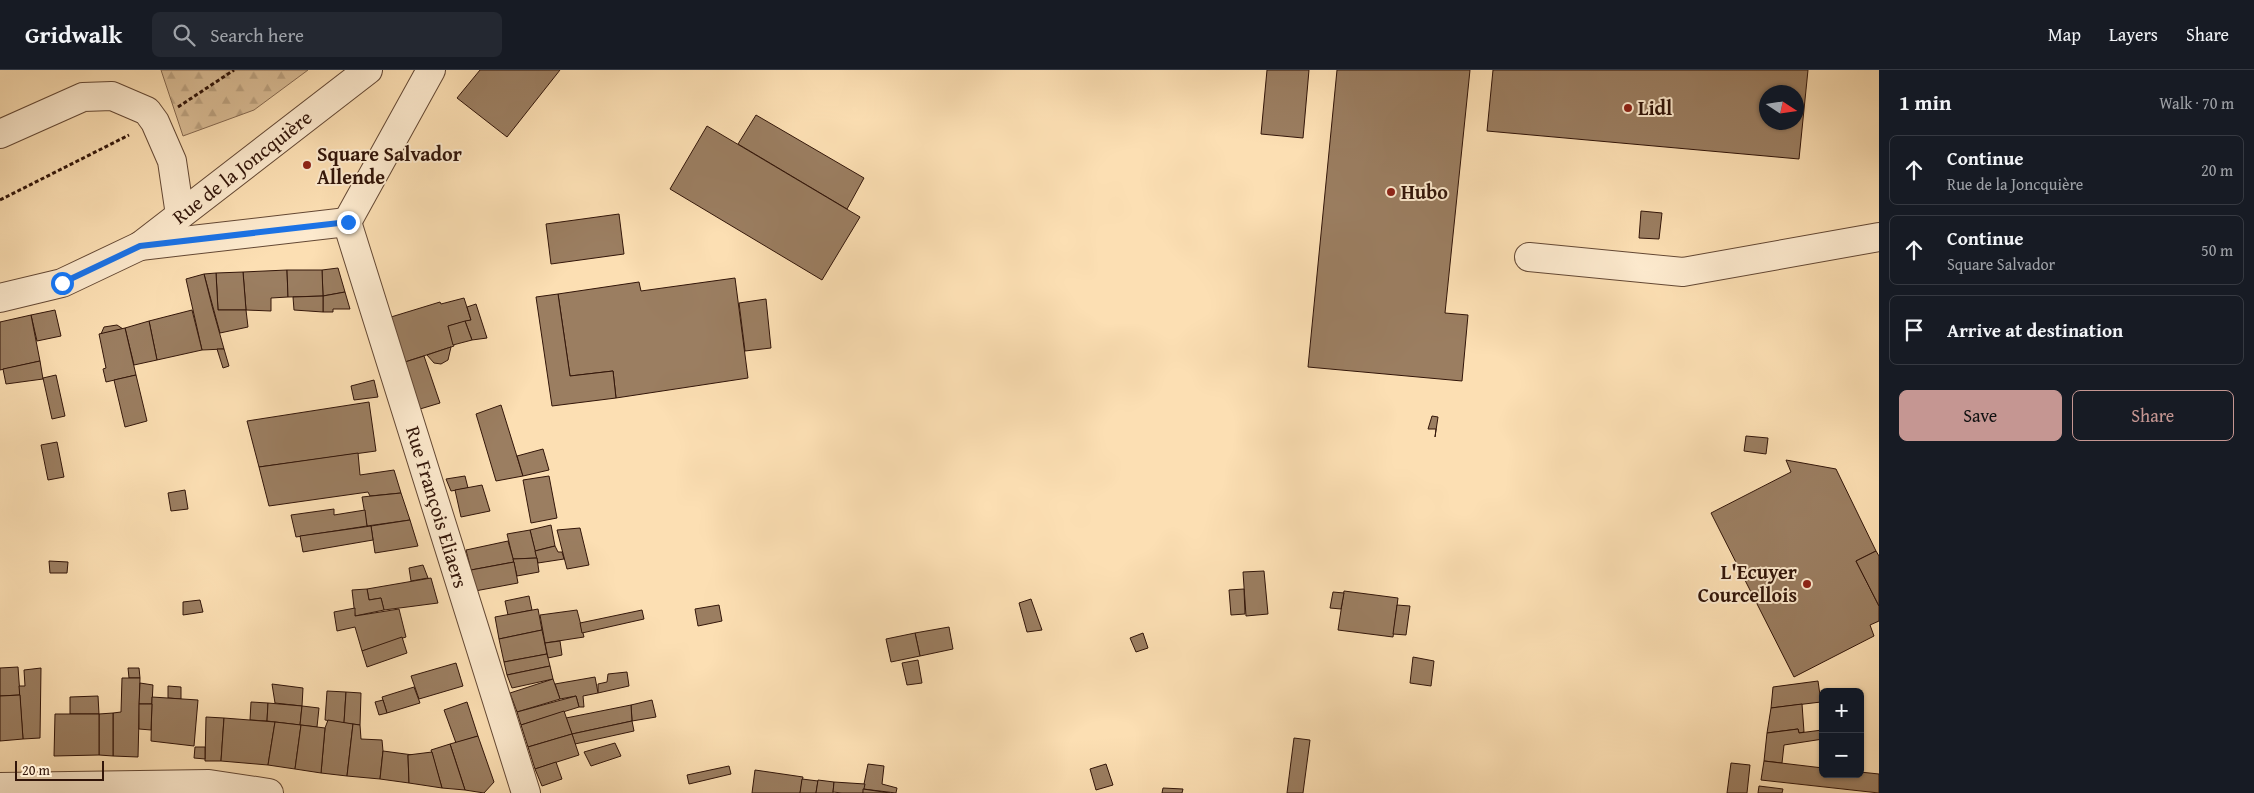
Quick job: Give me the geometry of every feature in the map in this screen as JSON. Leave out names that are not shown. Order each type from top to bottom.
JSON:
[{"type":"street","name":"Rue de la Joncquière","points":[[0,298],[62,283],[140,246],[368,70]]},
{"type":"street","points":[[140,246],[348,222],[431,70]]},
{"type":"street","points":[[0,134],[83,97],[112,96],[147,111],[155,122],[172,161],[180,215]]},
{"type":"street","name":"Rue François Eliaers","points":[[348,222],[526,793]]},
{"type":"street","points":[[1529,257],[1683,272],[1879,237]]},
{"type":"street","points":[[0,786],[209,784],[269,793]]},
{"type":"path","points":[[0,200],[155,122],[234,70]]},
{"type":"green space","points":[[161,70],[308,70],[254,110],[183,136]]},
{"type":"building","points":[[480,70],[560,70],[507,137],[457,98]]},
{"type":"building","points":[[1267,70],[1309,70],[1303,138],[1261,134]]},
{"type":"building","name":"Hubo","points":[[1337,70],[1470,70],[1445,313],[1468,315],[1462,381],[1308,367]]},
{"type":"building","name":"Lidl","points":[[1493,70],[1808,70],[1804,110],[1804,85],[1759,85],[1759,130],[1802,130],[1799,159],[1487,131]]},
{"type":"building","points":[[756,115],[864,178],[847,209],[738,144]]},
{"type":"building","points":[[707,126],[860,217],[822,280],[670,189]]},
{"type":"building","points":[[1641,211],[1662,213],[1659,239],[1639,238]]},
{"type":"building","points":[[619,214],[624,254],[551,264],[546,224]]},
{"type":"building","points":[[338,268],[345,292],[323,296],[322,270]]},
{"type":"building","points":[[287,270],[288,297],[271,298],[271,311],[246,310],[243,272]]},
{"type":"building","points":[[287,270],[322,270],[323,296],[288,297]]},
{"type":"building","points":[[243,272],[246,310],[218,310],[216,273]]},
{"type":"building","points":[[216,273],[218,310],[246,310],[248,327],[220,333],[204,274]]},
{"type":"building","points":[[204,274],[224,349],[202,350],[186,279]]},
{"type":"building","points":[[735,278],[748,378],[616,398],[613,371],[570,376],[558,294],[639,282],[641,291]]},
{"type":"building","points":[[345,292],[350,309],[333,309],[333,312],[323,312],[323,296]]},
{"type":"building","points":[[558,294],[570,376],[613,371],[616,398],[552,406],[536,297]]},
{"type":"building","points":[[323,296],[323,312],[294,310],[293,297]]},
{"type":"building","points":[[464,298],[471,320],[448,326],[454,346],[405,362],[391,317],[440,302],[441,304]]},
{"type":"building","points":[[766,299],[771,348],[745,351],[739,303]]},
{"type":"building","points":[[476,304],[487,338],[472,340],[465,321],[471,320],[467,307]]},
{"type":"building","points":[[55,310],[61,336],[37,341],[31,315]]},
{"type":"building","points":[[192,310],[202,350],[157,360],[149,321]]},
{"type":"building","points":[[31,315],[40,361],[0,370],[0,322]]},
{"type":"building","points":[[149,321],[157,360],[134,365],[125,328]]},
{"type":"building","points":[[465,321],[472,340],[453,345],[448,326]]},
{"type":"building","points":[[117,325],[123,329],[101,334],[104,327]]},
{"type":"building","points":[[125,328],[136,375],[106,382],[103,369],[106,368],[99,334]]},
{"type":"building","points":[[451,347],[448,360],[441,364],[434,363],[427,355]]},
{"type":"building","points":[[217,349],[224,349],[229,366],[223,368]]},
{"type":"building","points":[[424,356],[440,403],[420,409],[405,362]]},
{"type":"building","points":[[40,361],[43,379],[6,384],[3,369]]},
{"type":"building","points":[[56,375],[65,416],[52,419],[43,378]]},
{"type":"building","points":[[136,375],[147,421],[125,427],[114,380]]},
{"type":"building","points":[[374,380],[378,397],[354,400],[351,386]]},
{"type":"building","points":[[369,402],[376,451],[259,467],[247,421]]},
{"type":"building","points":[[501,405],[523,476],[496,481],[476,414]]},
{"type":"building","points":[[1432,416],[1438,417],[1435,437],[1436,429],[1428,429]]},
{"type":"building","points":[[1746,436],[1768,438],[1766,454],[1744,451]]},
{"type":"building","points":[[57,442],[64,477],[48,480],[41,445]]},
{"type":"building","points":[[543,449],[549,470],[523,476],[517,456]]},
{"type":"building","points":[[358,453],[360,475],[394,470],[401,493],[370,496],[368,492],[269,506],[259,467]]},
{"type":"building","name":"L'Ecuyer Courcellois","points":[[1786,460],[1836,469],[1876,551],[1856,561],[1879,606],[1879,621],[1870,625],[1874,636],[1794,677],[1711,513],[1791,472]]},
{"type":"building","points":[[465,476],[468,488],[451,491],[446,479]]},
{"type":"building","points":[[549,476],[557,518],[531,523],[523,480]]},
{"type":"building","points":[[482,485],[490,511],[461,517],[455,490]]},
{"type":"building","points":[[185,490],[188,509],[171,511],[168,493]]},
{"type":"building","points":[[401,493],[410,520],[367,526],[362,497]]},
{"type":"building","points":[[334,509],[334,515],[365,510],[367,526],[296,537],[291,515]]},
{"type":"building","points":[[410,520],[418,546],[375,553],[371,526]]},
{"type":"building","points":[[551,525],[555,546],[535,551],[530,530]]},
{"type":"building","points":[[371,526],[373,540],[303,552],[300,536]]},
{"type":"building","points":[[580,528],[589,565],[567,569],[557,530]]},
{"type":"building","points":[[530,530],[537,558],[513,559],[507,534]]},
{"type":"building","points":[[508,541],[514,562],[471,570],[466,550]]},
{"type":"building","points":[[555,546],[558,552],[562,552],[564,559],[538,563],[535,551]]},
{"type":"building","points":[[1876,551],[1879,556],[1879,606],[1856,561]]},
{"type":"building","points":[[537,558],[539,572],[517,576],[513,559]]},
{"type":"building","points":[[49,561],[68,562],[67,573],[50,573]]},
{"type":"building","points":[[514,562],[518,583],[475,591],[471,570]]},
{"type":"building","points":[[423,565],[428,578],[411,581],[409,568]]},
{"type":"building","points":[[1264,571],[1268,614],[1246,616],[1243,572]]},
{"type":"building","points":[[431,578],[438,603],[384,610],[381,598],[369,600],[367,589]]},
{"type":"building","points":[[367,589],[369,600],[381,598],[384,610],[355,616],[352,590]]},
{"type":"building","points":[[1244,589],[1245,614],[1231,615],[1229,590]]},
{"type":"building","points":[[1344,591],[1398,598],[1393,637],[1338,630]]},
{"type":"building","points":[[1333,592],[1344,593],[1341,609],[1330,608]]},
{"type":"building","points":[[529,596],[532,610],[508,615],[505,601]]},
{"type":"building","points":[[1031,599],[1042,630],[1027,632],[1019,603]]},
{"type":"building","points":[[200,600],[203,612],[183,615],[183,602]]},
{"type":"building","points":[[719,605],[722,621],[698,626],[695,609]]},
{"type":"building","points":[[1397,605],[1410,606],[1406,635],[1393,634]]},
{"type":"building","points":[[355,608],[355,616],[399,609],[406,637],[362,651],[355,627],[337,631],[334,612]]},
{"type":"building","points":[[538,609],[542,630],[499,639],[495,617]]},
{"type":"building","points":[[577,610],[584,637],[545,643],[540,615]]},
{"type":"building","points":[[642,610],[644,619],[582,633],[580,623]]},
{"type":"building","points":[[949,627],[953,649],[920,656],[915,633]]},
{"type":"building","points":[[542,630],[547,654],[504,662],[499,639]]},
{"type":"building","points":[[915,633],[920,656],[891,662],[886,639]]},
{"type":"building","points":[[1143,633],[1148,648],[1136,652],[1130,638]]},
{"type":"building","points":[[402,637],[407,653],[367,667],[362,651]]},
{"type":"building","points":[[560,641],[562,655],[548,658],[545,643]]},
{"type":"building","points":[[547,654],[550,666],[507,675],[504,662]]},
{"type":"building","points":[[1413,657],[1434,661],[1431,686],[1410,683]]},
{"type":"building","points":[[918,660],[922,683],[907,685],[902,663]]},
{"type":"building","points":[[456,663],[463,686],[419,699],[411,676]]},
{"type":"building","points":[[550,666],[553,679],[512,688],[507,675]]},
{"type":"building","points":[[18,667],[20,695],[0,696],[0,668]]},
{"type":"building","points":[[41,668],[40,738],[23,739],[19,686],[25,686],[24,670]]},
{"type":"building","points":[[128,668],[139,668],[140,678],[129,678]]},
{"type":"building","points":[[627,672],[629,686],[598,693],[598,684],[607,682],[608,674]]},
{"type":"building","points":[[595,677],[598,693],[583,696],[584,707],[579,707],[576,696],[560,699],[555,684]]},
{"type":"building","points":[[122,678],[140,678],[138,757],[113,756],[113,713],[121,712]]},
{"type":"building","points":[[553,679],[560,699],[517,712],[510,693]]},
{"type":"building","points":[[1818,681],[1819,702],[1771,708],[1773,687]]},
{"type":"building","points":[[140,683],[153,685],[152,704],[139,704]]},
{"type":"building","points":[[272,684],[303,688],[302,706],[275,703]]},
{"type":"building","points":[[168,686],[181,687],[181,699],[168,698]]},
{"type":"building","points":[[414,687],[420,703],[387,713],[382,697]]},
{"type":"building","points":[[327,691],[346,692],[344,723],[325,720]]},
{"type":"building","points":[[346,692],[361,693],[360,725],[344,723]]},
{"type":"building","points":[[20,695],[23,739],[0,741],[0,696]]},
{"type":"building","points":[[98,696],[99,714],[70,714],[70,697]]},
{"type":"building","points":[[576,696],[579,707],[521,725],[517,712]]},
{"type":"building","points":[[152,697],[198,700],[194,746],[151,741]]},
{"type":"building","points":[[383,700],[387,713],[379,715],[375,702]]},
{"type":"building","points":[[652,700],[656,717],[632,721],[631,705]]},
{"type":"building","points":[[251,702],[268,703],[267,721],[250,720]]},
{"type":"building","points":[[467,702],[478,736],[456,743],[444,710]]},
{"type":"building","points":[[268,703],[302,706],[300,725],[267,721]]},
{"type":"building","points":[[139,704],[152,704],[151,730],[139,729]]},
{"type":"building","points":[[1802,704],[1804,732],[1799,733],[1798,729],[1767,733],[1771,708]]},
{"type":"building","points":[[631,705],[632,721],[572,734],[566,718]]},
{"type":"building","points":[[302,706],[319,708],[317,727],[300,725]]},
{"type":"building","points":[[564,711],[572,734],[528,747],[521,725]]},
{"type":"building","points":[[113,713],[113,756],[99,755],[99,714]]},
{"type":"building","points":[[55,714],[99,714],[99,755],[54,756]]},
{"type":"building","points":[[206,717],[224,718],[221,761],[205,761]]},
{"type":"building","points":[[224,718],[275,722],[268,765],[221,761]]},
{"type":"building","points":[[328,720],[353,724],[347,776],[321,773],[325,728]]},
{"type":"building","points":[[632,721],[634,731],[575,744],[572,734]]},
{"type":"building","points":[[275,722],[301,725],[295,769],[268,765]]},
{"type":"building","points":[[353,724],[360,725],[361,739],[382,740],[383,751],[380,779],[347,776]]},
{"type":"building","points":[[301,725],[325,728],[321,773],[295,769]]},
{"type":"building","points":[[1798,729],[1799,733],[1819,730],[1819,740],[1784,745],[1782,763],[1764,761],[1767,733]]},
{"type":"building","points":[[572,734],[579,755],[535,769],[528,747]]},
{"type":"building","points":[[478,736],[494,782],[484,793],[465,790],[450,744]]},
{"type":"building","points":[[1294,738],[1310,740],[1303,793],[1287,793]]},
{"type":"building","points":[[615,743],[621,756],[591,766],[584,752]]},
{"type":"building","points":[[450,744],[465,790],[442,788],[431,750]]},
{"type":"building","points":[[195,747],[205,747],[205,759],[194,758]]},
{"type":"building","points":[[383,751],[413,755],[408,755],[409,783],[380,779]]},
{"type":"building","points":[[432,752],[442,788],[409,783],[408,755]]},
{"type":"building","points":[[1764,761],[1819,768],[1819,778],[1864,778],[1864,772],[1879,774],[1879,793],[1761,780]]},
{"type":"building","points":[[556,762],[562,779],[542,786],[535,769]]},
{"type":"building","points":[[1731,763],[1750,765],[1747,793],[1727,793]]},
{"type":"building","points":[[868,764],[884,766],[882,784],[897,788],[896,793],[863,789]]},
{"type":"building","points":[[1106,764],[1113,785],[1096,790],[1090,769]]},
{"type":"building","points":[[729,766],[731,774],[689,784],[687,775]]},
{"type":"building","points":[[755,770],[803,777],[800,793],[752,793]]},
{"type":"building","points":[[802,779],[818,781],[816,793],[800,793]]},
{"type":"building","points":[[818,780],[834,782],[833,793],[816,793]]},
{"type":"building","points":[[834,782],[865,784],[863,793],[842,793],[833,792]]},
{"type":"building","points":[[1759,786],[1783,789],[1782,793],[1758,793]]},
{"type":"building","points":[[1163,788],[1183,789],[1182,793],[1162,793]]},
{"type":"building","points":[[863,789],[890,793],[863,793]]},
{"type":"place","name":"Lidl","points":[[1628,108]]},
{"type":"place","name":"Square Salvador Allende","points":[[307,165]]},
{"type":"place","name":"Hubo","points":[[1391,192]]},
{"type":"place","name":"L'Ecuyer Courcellois","points":[[1807,584]]},
{"type":"route","points":[[62,283],[140,246],[348,222]]}]
